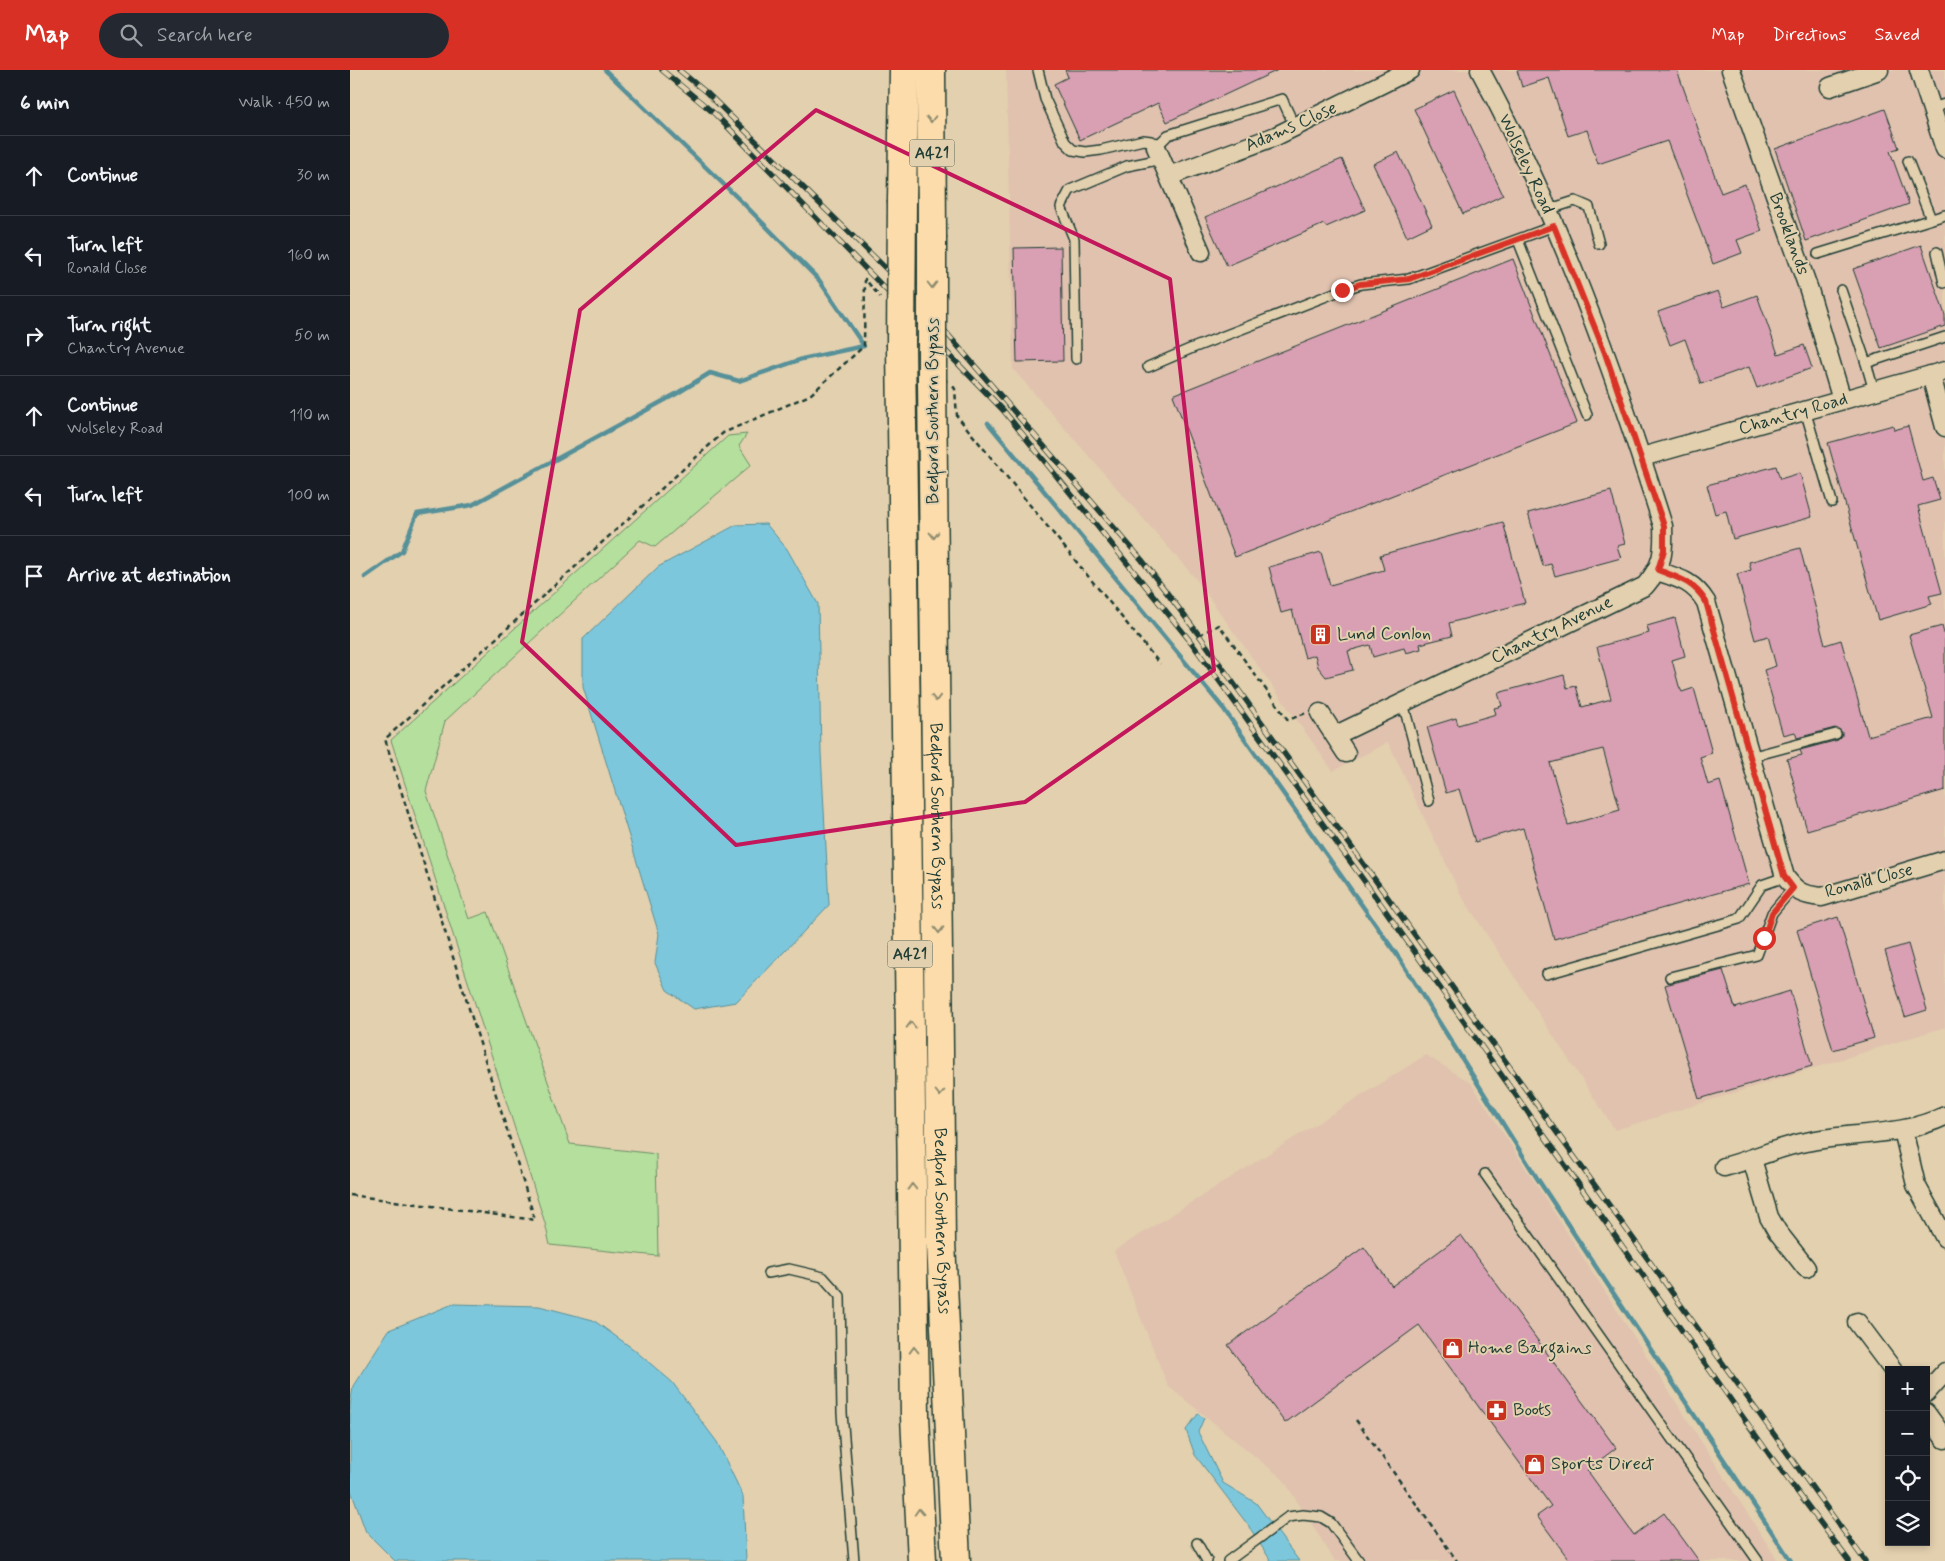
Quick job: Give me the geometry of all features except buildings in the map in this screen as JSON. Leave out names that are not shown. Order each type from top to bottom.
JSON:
[{"type":"highway","name":"Bedford Southern Bypass","points":[[904,70],[901,346],[915,1416],[922,1561]]},
{"type":"highway","name":"Bedford Southern Bypass","points":[[931,70],[932,236],[941,382],[941,1242],[956,1561]]},
{"type":"street","name":"Adams Close","points":[[1169,176],[1295,127],[1410,70]]},
{"type":"street","name":"Wolseley Road","points":[[1480,70],[1506,117],[1554,226],[1605,353],[1642,457]]},
{"type":"street","name":"Brooklands","points":[[1731,70],[1809,290],[1842,400]]},
{"type":"street","points":[[1830,87],[1879,70]]},
{"type":"street","points":[[1919,70],[1938,106],[1945,149]]},
{"type":"street","points":[[1159,153],[1201,252]]},
{"type":"street","points":[[1938,373],[1945,426]]},
{"type":"street","name":"Chantry Road","points":[[1642,457],[1938,373]]},
{"type":"street","name":"Chantry Avenue","points":[[1336,735],[1645,586],[1658,570],[1664,550],[1664,526],[1642,457]]},
{"type":"street","points":[[1658,570],[1682,579],[1698,589],[1706,602],[1750,758],[1789,882]]},
{"type":"street","points":[[1320,713],[1346,753]]},
{"type":"street","name":"Ronald Close","points":[[1789,882],[1804,895],[1822,896],[1945,860]]},
{"type":"street","points":[[1724,1167],[1804,1142],[1903,1130],[1927,1124],[1945,1116]]},
{"type":"street","points":[[1903,1130],[1916,1185],[1945,1238]]},
{"type":"street","points":[[1752,1159],[1769,1216],[1777,1231],[1806,1268]]},
{"type":"street","points":[[1857,1322],[1890,1366]]},
{"type":"street","points":[[1930,1389],[1945,1372]]},
{"type":"street","points":[[1930,1418],[1945,1439]]},
{"type":"lane","points":[[1038,70],[1045,99],[1065,142],[1073,150],[1085,152],[1143,140],[1151,141],[1159,153]]},
{"type":"lane","points":[[1076,359],[1074,239],[1061,206],[1070,190],[1159,153],[1168,134],[1282,99],[1295,127]]},
{"type":"lane","points":[[1908,161],[1931,219]]},
{"type":"lane","points":[[1547,210],[1575,201],[1589,207],[1599,244]]},
{"type":"lane","points":[[1818,254],[1945,215]]},
{"type":"lane","points":[[1148,367],[1342,290],[1360,284],[1409,279],[1554,226]]},
{"type":"lane","points":[[1518,240],[1587,415]]},
{"type":"lane","points":[[1937,252],[1945,284]]},
{"type":"lane","points":[[1841,290],[1874,391]]},
{"type":"lane","points":[[1866,363],[1945,337]]},
{"type":"lane","points":[[1805,410],[1832,502]]},
{"type":"lane","points":[[1402,703],[1429,801]]},
{"type":"lane","points":[[1750,758],[1836,734]]},
{"type":"lane","points":[[1548,974],[1739,919],[1762,884],[1789,882]]},
{"type":"lane","points":[[1670,977],[1757,955],[1772,913],[1789,882]]},
{"type":"lane","points":[[1485,1174],[1758,1561]]},
{"type":"lane","points":[[768,1273],[789,1269],[823,1277],[840,1296],[842,1413],[854,1561]]},
{"type":"lane","points":[[1228,1561],[1288,1517],[1303,1515],[1321,1518],[1331,1523],[1359,1561]]},
{"type":"lane","points":[[1197,1543],[1207,1561]]},
{"type":"path","points":[[350,1195],[535,1220],[385,739],[723,433],[810,394],[864,346],[865,278],[883,301]]},
{"type":"path","points":[[941,382],[956,389],[956,416],[1160,664]]},
{"type":"path","points":[[1199,636],[1219,625],[1288,720],[1305,713],[1320,713]]},
{"type":"path","points":[[1356,1420],[1456,1561]]},
{"type":"highlighted area","points":[[816,110],[1170,279],[1214,670],[1025,802],[736,845],[522,642],[580,310]]},
{"type":"shaded area","points":[[1006,70],[1945,70],[1945,1027],[1615,1130],[1461,895],[1388,742],[1333,771],[1196,579],[1013,369]]},
{"type":"shaded area","points":[[1426,1055],[1471,1083],[1778,1561],[1335,1561],[1283,1479],[1168,1386],[1114,1251]]},
{"type":"green space","points":[[747,434],[739,446],[751,465],[655,547],[640,540],[445,721],[426,791],[469,919],[488,912],[570,1144],[656,1154],[658,1256],[550,1245],[545,1223],[391,740],[728,436]]},
{"type":"water","points":[[766,524],[787,549],[818,604],[821,753],[829,905],[736,1002],[694,1009],[667,990],[655,963],[659,934],[583,687],[583,639],[658,567],[736,525]]},
{"type":"water","points":[[453,1304],[539,1306],[593,1320],[632,1348],[672,1382],[717,1442],[743,1496],[746,1561],[395,1561],[366,1532],[350,1488],[350,1407],[353,1386],[389,1330]]},
{"type":"water","points":[[1198,1414],[1204,1418],[1198,1432],[1223,1483],[1256,1503],[1299,1561],[1271,1561],[1248,1525],[1195,1455],[1186,1430]]},
{"type":"waterway","points":[[365,577],[402,551],[417,514],[472,505],[676,394],[710,373],[739,381],[802,359],[864,346],[819,280],[745,205],[605,70]]},
{"type":"waterway","points":[[988,423],[1223,708],[1397,955],[1537,1178],[1791,1561]]},
{"type":"railway","points":[[662,70],[715,114],[1003,410],[1191,642],[1378,900],[1769,1454],[1849,1561]]},
{"type":"railway","points":[[679,70],[707,93],[919,301],[1142,560],[1199,635],[1865,1561]]},
{"type":"place","name":"Lund Conlon","points":[[1321,634]]},
{"type":"place","name":"Home Bargains","points":[[1452,1348]]},
{"type":"place","name":"Boots","points":[[1497,1410]]},
{"type":"place","name":"Sports Direct","points":[[1535,1464]]},
{"type":"route","points":[[1342,290],[1360,284],[1409,279],[1554,226],[1605,353],[1664,526],[1664,550],[1658,570],[1682,579],[1698,589],[1706,602],[1784,876],[1793,888],[1772,913],[1764,938]]}]
